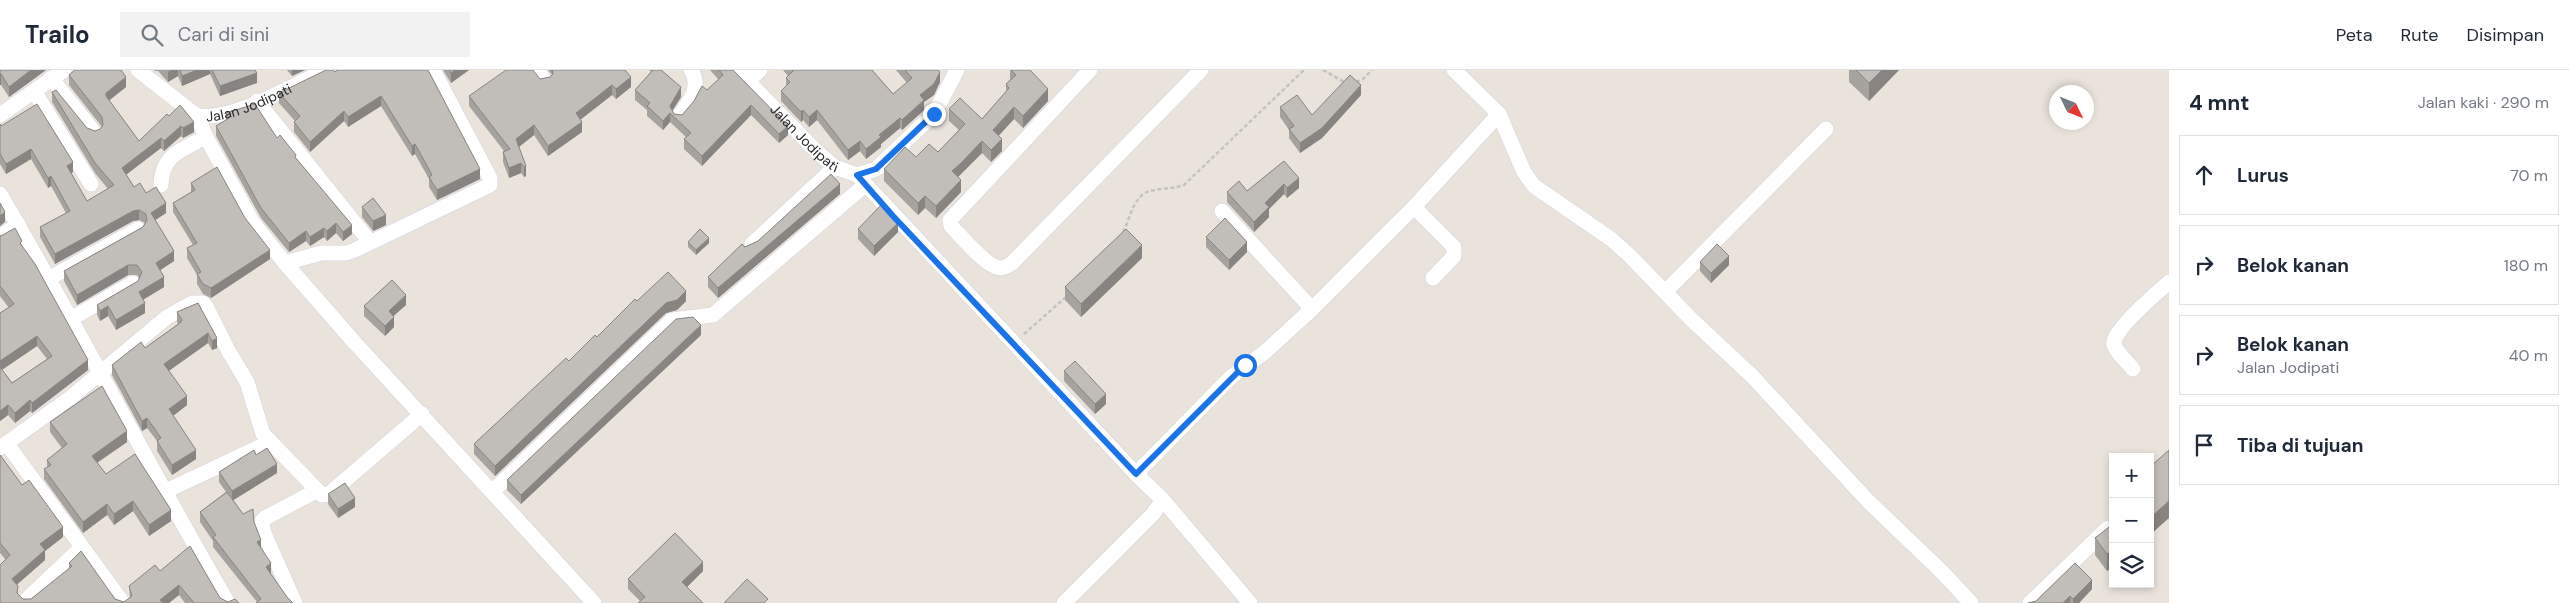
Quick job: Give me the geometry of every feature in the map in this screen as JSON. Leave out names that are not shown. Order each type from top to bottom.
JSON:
[{"type":"street","points":[[138,70],[197,116],[206,137],[253,223],[355,343],[594,603]]},
{"type":"street","name":"Jalan Jodipati","points":[[197,116],[217,116],[257,101],[326,70]]},
{"type":"street","points":[[286,262],[321,253],[346,253],[491,184],[490,178],[433,70]]},
{"type":"street","points":[[679,116],[695,91],[696,78],[691,70]]},
{"type":"street","name":"Jalan Jodipati","points":[[737,70],[835,167],[861,180],[876,169],[934,114],[957,70]]},
{"type":"street","points":[[748,82],[760,70]]},
{"type":"street","points":[[1090,70],[950,220],[951,226],[986,261],[996,267],[1004,267],[1012,263],[1201,70]]},
{"type":"street","points":[[1454,70],[1499,114],[1524,172],[1534,186],[1611,239],[1752,376],[1868,501],[1941,571],[1971,603]]},
{"type":"street","points":[[0,115],[57,74],[94,132]]},
{"type":"street","points":[[34,91],[91,184]]},
{"type":"street","points":[[257,101],[370,242]]},
{"type":"street","points":[[1136,474],[1231,376],[1265,352],[1312,309],[1414,207],[1499,114]]},
{"type":"street","points":[[1665,292],[1826,129]]},
{"type":"street","points":[[161,185],[163,168],[170,158],[206,137]]},
{"type":"street","points":[[752,244],[835,167]]},
{"type":"street","points":[[492,491],[672,320],[714,315],[861,180],[1136,474],[1163,500],[1250,603]]},
{"type":"street","points":[[0,194],[71,318],[100,374],[228,603]]},
{"type":"street","points":[[1414,207],[1455,249],[1454,256],[1433,278]]},
{"type":"street","points":[[1222,211],[1312,309]]},
{"type":"street","points":[[0,237],[18,224]]},
{"type":"street","points":[[48,279],[138,229]]},
{"type":"street","points":[[2133,369],[2115,346],[2115,337],[2125,323],[2169,282]]},
{"type":"street","points":[[71,318],[133,283]]},
{"type":"street","points":[[123,603],[3,446],[70,398],[174,312],[192,302],[203,303],[247,382],[259,428],[316,491],[322,495],[329,494],[422,414]]},
{"type":"street","points":[[166,492],[270,442]]},
{"type":"street","points":[[295,603],[263,532],[262,521],[316,491]]},
{"type":"street","points":[[1064,603],[1153,514],[1163,500]]},
{"type":"street","points":[[2030,603],[2109,526]]},
{"type":"street","points":[[26,600],[81,548]]},
{"type":"path","points":[[1121,235],[1142,195],[1148,191],[1176,188],[1184,184],[1304,70]]},
{"type":"path","points":[[1323,70],[1346,82],[1355,83],[1363,79],[1372,70]]},
{"type":"path","points":[[1013,343],[1068,295]]},
{"type":"building","points":[[0,70],[31,70],[9,87],[0,75]]},
{"type":"building","points":[[75,70],[121,70],[126,77],[106,93],[106,96],[139,141],[167,114],[169,116],[180,105],[194,122],[183,128],[181,126],[164,141],[161,138],[122,168],[134,187],[140,183],[146,193],[156,187],[166,203],[151,213],[174,251],[156,263],[164,277],[139,292],[145,303],[116,320],[108,306],[100,311],[97,305],[138,281],[142,272],[137,265],[128,265],[77,295],[64,271],[143,227],[147,220],[146,214],[139,210],[133,211],[55,254],[40,227],[70,211],[51,176],[48,178],[31,149],[6,164],[0,154],[0,124],[1,126],[37,104],[73,162],[67,166],[87,201],[114,185],[95,163],[52,92],[56,90],[87,128],[95,131],[100,129],[103,125],[102,117],[69,75]]},
{"type":"building","points":[[180,70],[197,70],[182,76]]},
{"type":"building","points":[[212,70],[255,70],[257,73],[220,86]]},
{"type":"building","points":[[326,70],[333,70],[335,72],[337,70],[428,70],[480,169],[437,190],[429,177],[432,175],[415,144],[412,146],[381,96],[348,117],[344,111],[310,142],[294,122],[300,116],[279,93]]},
{"type":"building","points":[[506,70],[533,70],[540,79],[550,77],[553,74],[552,70],[625,70],[631,77],[616,89],[612,85],[576,113],[582,122],[548,146],[534,125],[516,139],[526,166],[524,167],[521,163],[509,168],[503,152],[510,149],[469,96]]},
{"type":"building","points":[[653,70],[661,70],[681,87],[670,106],[674,114],[682,115],[694,101],[702,86],[707,90],[723,75],[719,70],[733,70],[788,126],[779,134],[751,105],[702,156],[684,139],[691,133],[670,113],[663,121],[647,106],[650,103],[635,90]]},
{"type":"building","points":[[793,70],[872,70],[893,94],[912,78],[905,70],[938,70],[940,72],[934,84],[920,95],[924,100],[902,120],[900,118],[879,135],[881,137],[866,149],[860,141],[848,150],[817,110],[809,117],[803,110],[801,112],[781,91],[790,82],[786,78]]},
{"type":"building","points":[[1011,70],[1030,70],[1048,89],[1023,116],[1014,107],[993,130],[1002,139],[991,150],[982,141],[952,171],[961,180],[936,206],[925,196],[918,203],[884,169],[905,147],[916,157],[929,144],[938,152],[965,124],[949,109],[960,98],[982,119],[1009,88],[1006,84],[1016,75]]},
{"type":"building","points":[[1856,70],[1882,70],[1869,83]]},
{"type":"building","points":[[1350,75],[1361,85],[1322,128],[1300,143],[1289,129],[1294,126],[1280,107],[1297,95],[1312,115]]},
{"type":"building","points":[[255,104],[277,138],[280,135],[296,155],[295,157],[352,225],[343,232],[336,223],[327,231],[324,228],[310,237],[306,231],[289,243],[261,208],[216,126],[229,118],[226,113]]},
{"type":"building","points":[[1284,161],[1299,178],[1287,188],[1284,184],[1265,203],[1269,207],[1254,222],[1227,192],[1239,181],[1247,191]]},
{"type":"building","points":[[217,167],[245,218],[270,250],[211,288],[203,284],[197,274],[201,272],[187,248],[197,243],[173,203],[195,190],[191,183]]},
{"type":"building","points":[[831,174],[840,184],[718,288],[708,277],[742,244],[745,247],[758,241]]},
{"type":"building","points":[[373,198],[386,215],[373,221],[362,207]]},
{"type":"building","points":[[0,203],[5,212],[0,216]]},
{"type":"building","points":[[881,205],[898,223],[874,246],[858,229]]},
{"type":"building","points":[[1225,218],[1247,242],[1229,260],[1206,237]]},
{"type":"building","points":[[15,228],[22,241],[20,243],[35,264],[88,360],[32,403],[30,400],[15,413],[8,405],[0,411],[0,367],[12,383],[52,356],[37,336],[0,361],[0,313],[14,304],[0,286],[0,235]]},
{"type":"building","points":[[700,229],[709,238],[696,250],[688,242]]},
{"type":"building","points":[[1126,229],[1142,245],[1081,304],[1065,287]]},
{"type":"building","points":[[1717,244],[1729,256],[1711,273],[1700,262]]},
{"type":"building","points":[[668,272],[686,291],[677,300],[666,303],[495,466],[474,444],[566,358],[569,361],[595,335],[597,337],[635,299],[637,301]]},
{"type":"building","points":[[392,280],[406,295],[389,311],[394,317],[385,326],[364,306]]},
{"type":"building","points":[[198,303],[217,338],[212,341],[208,333],[164,364],[187,396],[169,409],[196,450],[172,465],[157,441],[161,438],[147,418],[142,421],[112,365],[141,342],[145,348],[180,323],[182,320],[177,312]]},
{"type":"building","points":[[693,317],[701,325],[521,495],[507,480],[676,319]]},
{"type":"building","points":[[1075,361],[1106,394],[1095,404],[1064,371]]},
{"type":"building","points":[[102,386],[127,431],[92,456],[106,474],[135,454],[171,510],[149,525],[133,501],[114,514],[107,504],[83,522],[44,469],[51,465],[47,460],[67,444],[50,422]]},
{"type":"building","points":[[267,448],[277,464],[232,491],[219,472],[254,450],[256,455]]},
{"type":"building","points":[[2169,450],[2169,501],[2154,514],[2154,498],[2154,463]]},
{"type":"building","points":[[0,455],[22,485],[29,480],[63,527],[40,544],[45,550],[12,579],[18,586],[17,593],[23,599],[31,599],[72,566],[69,563],[81,551],[115,599],[124,602],[132,596],[129,586],[155,565],[160,571],[190,546],[220,598],[228,602],[235,599],[239,603],[194,603],[179,585],[160,600],[163,603],[0,603],[0,565],[10,555],[0,543]]},
{"type":"building","points":[[345,483],[355,498],[338,509],[328,494]]},
{"type":"building","points":[[227,492],[243,514],[253,509],[254,522],[261,540],[257,542],[271,563],[266,567],[293,603],[256,603],[261,599],[213,537],[216,535],[200,512]]},
{"type":"building","points":[[2109,527],[2109,553],[2107,554],[2095,538]]},
{"type":"building","points":[[675,533],[703,562],[682,582],[703,603],[638,603],[645,597],[628,579]]},
{"type":"building","points":[[2075,563],[2092,580],[2073,599],[2070,596],[2063,603],[2028,603],[2036,601]]},
{"type":"building","points":[[747,579],[768,599],[764,603],[724,603]]},
{"type":"route","points":[[934,114],[912,138],[876,169],[857,175],[893,216],[1136,474],[1231,376],[1245,365]]}]
